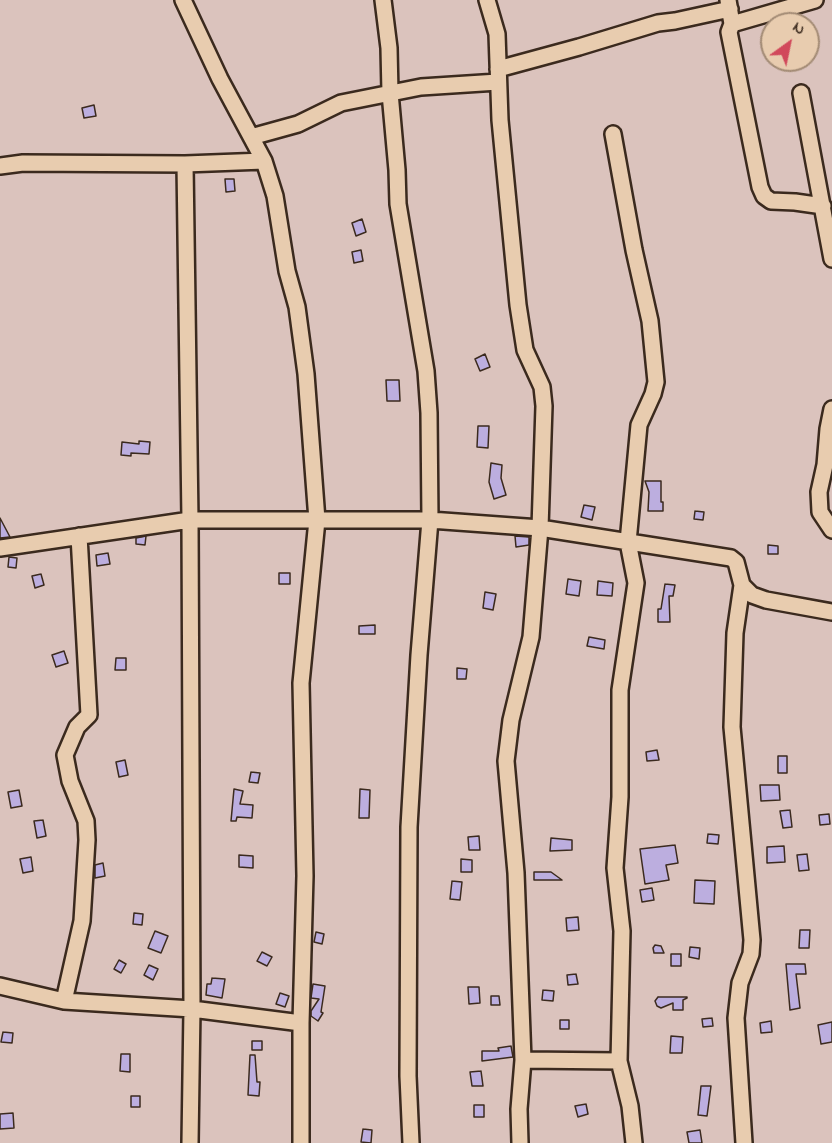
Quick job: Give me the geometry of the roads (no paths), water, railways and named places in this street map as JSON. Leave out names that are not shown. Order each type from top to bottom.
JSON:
[{"type":"street","points":[[183,0],[220,79],[264,161],[275,196],[287,271],[297,307],[306,374],[316,520],[301,683],[305,876],[301,1143]]},
{"type":"street","points":[[383,0],[398,170],[398,204],[426,371],[429,413],[430,520],[409,827],[408,1076],[411,1143]]},
{"type":"street","points":[[487,0],[497,34],[500,120],[518,305],[525,350],[542,387],[544,406],[540,528],[531,637],[511,720],[506,761],[516,873],[523,1060],[519,1109],[520,1143]]},
{"type":"street","points":[[251,137],[298,124],[341,103],[498,75],[658,23],[816,0]]},
{"type":"street","points":[[730,11],[729,32],[759,187],[764,196],[771,201],[823,206]]},
{"type":"street","points":[[801,93],[832,259]]},
{"type":"street","points":[[613,134],[634,250],[650,321],[656,382],[639,425],[628,542],[636,583],[620,690],[620,797],[615,868],[622,932],[620,1061],[630,1106],[634,1143]]},
{"type":"street","points":[[0,166],[23,163],[185,164],[264,161]]},
{"type":"street","points":[[185,164],[190,520],[192,1009],[190,1143]]},
{"type":"street","points":[[832,409],[819,492],[820,512],[832,530]]},
{"type":"street","points":[[0,548],[190,520],[430,520],[540,528],[731,558],[739,568],[742,585],[735,633],[732,727],[752,940],[751,954],[740,983],[736,1018],[744,1143]]},
{"type":"street","points":[[64,1001],[82,921],[87,840],[86,821],[70,781],[65,755],[77,727],[89,715],[79,536]]},
{"type":"street","points":[[742,585],[752,595],[766,600],[832,612]]},
{"type":"street","points":[[0,986],[64,1001],[192,1009],[301,1023]]},
{"type":"street","points":[[523,1060],[620,1061]]}]
